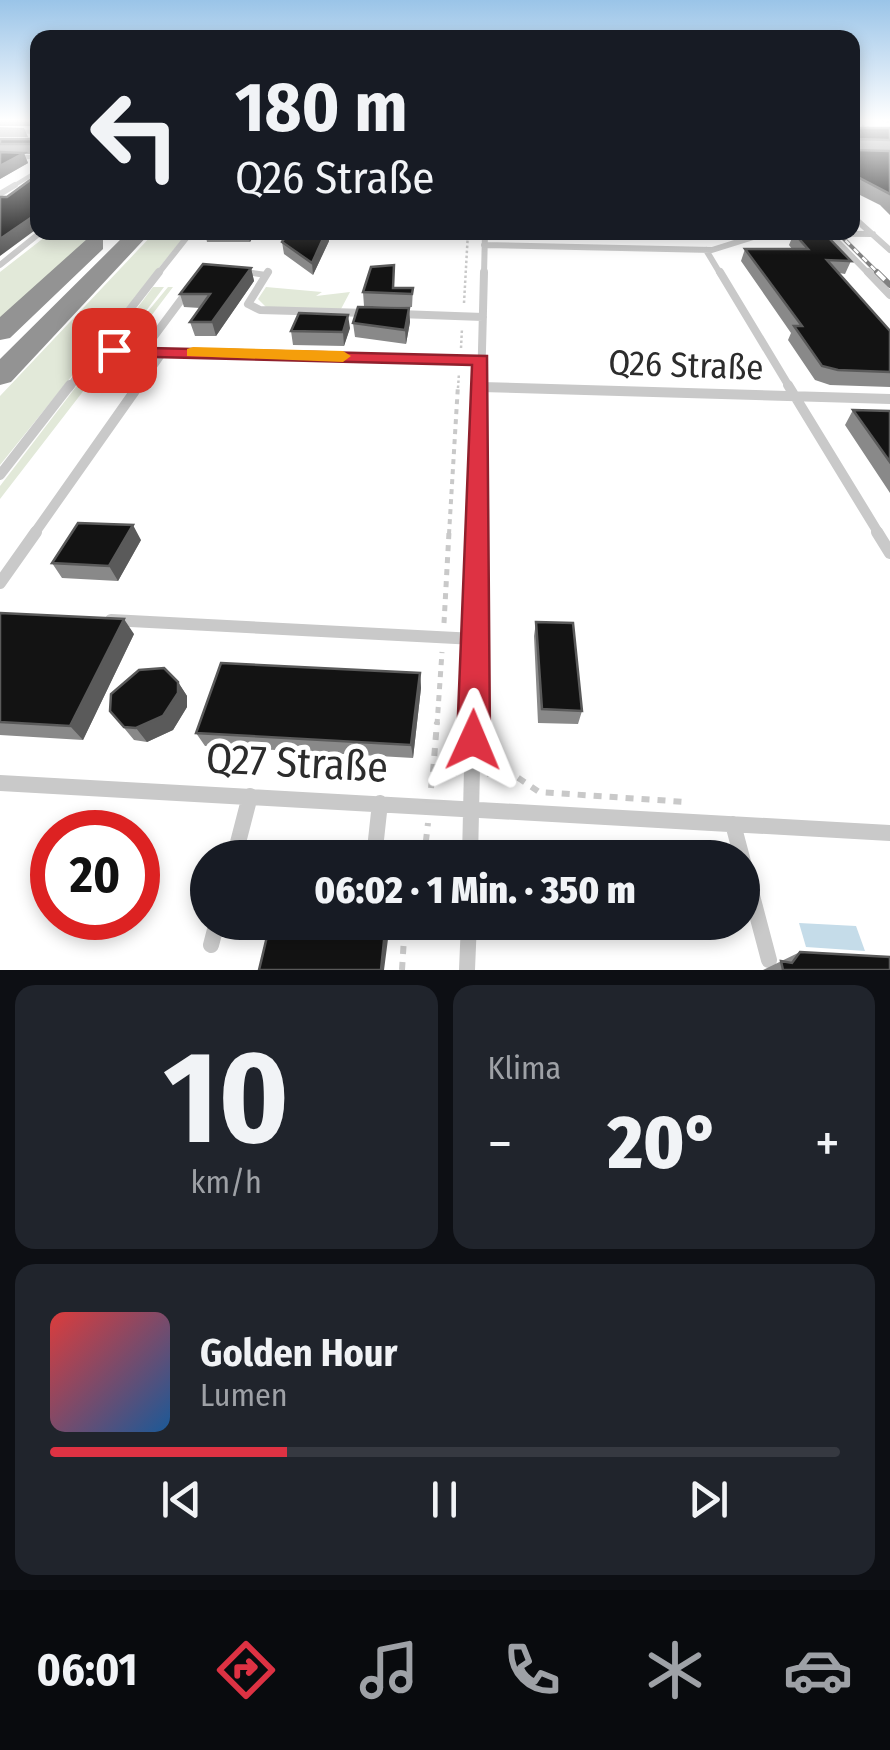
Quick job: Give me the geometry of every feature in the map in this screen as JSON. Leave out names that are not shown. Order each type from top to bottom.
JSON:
[{"type":"highway","points":[[0,332],[99,240]]},
{"type":"highway","points":[[0,376],[133,240]]},
{"type":"lane","points":[[0,194],[30,176]]},
{"type":"lane","points":[[860,223],[890,250]]},
{"type":"lane","points":[[860,234],[872,234]]},
{"type":"lane","points":[[0,265],[31,240]]},
{"type":"lane","points":[[0,475],[185,240]]},
{"type":"lane","points":[[471,840],[484,240]]},
{"type":"lane","points":[[504,240],[706,250],[739,240]]},
{"type":"lane","points":[[834,240],[889,298]]},
{"type":"lane","points":[[706,250],[890,552]]},
{"type":"lane","points":[[220,271],[268,272],[248,304],[260,310],[483,317]]},
{"type":"lane","points":[[144,351],[192,286]]},
{"type":"lane","points":[[98,350],[481,360]]},
{"type":"lane","points":[[0,583],[163,352]]},
{"type":"lane","name":"Q26 Straße","points":[[480,387],[890,399]]},
{"type":"lane","points":[[97,619],[475,639]]},
{"type":"lane","name":"Q27 Straße","points":[[0,783],[890,834]]},
{"type":"lane","points":[[239,840],[250,796]]},
{"type":"lane","points":[[376,840],[380,803]]},
{"type":"lane","points":[[734,824],[738,840]]},
{"type":"lane","points":[[760,924],[770,960]]},
{"type":"lane","points":[[211,945],[212,940]]},
{"type":"lane","points":[[468,940],[468,970]]},
{"type":"path","points":[[433,772],[468,240]]},
{"type":"path","points":[[402,970],[404,940]]},
{"type":"green space","points":[[41,240],[89,240],[0,319],[0,272]]},
{"type":"green space","points":[[147,240],[181,240],[0,465],[0,396]]},
{"type":"green space","points":[[153,287],[164,287],[125,339],[168,287],[173,287],[133,340],[118,344],[114,339]]},
{"type":"green space","points":[[266,287],[322,292],[316,296],[350,292],[341,309],[267,308],[258,299]]},
{"type":"green space","points":[[109,355],[0,499],[0,486],[95,362]]},
{"type":"water","points":[[799,923],[856,926],[865,951],[806,947]]},
{"type":"building","points":[[860,164],[890,164],[890,194],[860,178]]},
{"type":"building","points":[[30,180],[30,218],[0,239],[0,197],[7,197]]},
{"type":"building","points":[[283,240],[322,240],[312,263]]},
{"type":"building","points":[[800,240],[831,240],[851,261],[827,260],[890,331],[890,372],[822,366],[794,326],[802,326],[745,249],[808,249]]},
{"type":"building","points":[[203,264],[251,268],[212,322],[190,322],[210,294],[180,294]]},
{"type":"building","points":[[394,265],[393,288],[413,288],[412,294],[363,292],[371,267]]},
{"type":"building","points":[[358,307],[409,308],[405,330],[353,323]]},
{"type":"building","points":[[299,313],[348,315],[343,332],[291,331]]},
{"type":"building","points":[[853,410],[890,411],[890,462]]},
{"type":"building","points":[[78,523],[133,525],[109,566],[52,563]]},
{"type":"building","points":[[0,613],[124,619],[70,726],[0,722]]},
{"type":"building","points":[[536,622],[573,623],[582,711],[542,709]]},
{"type":"building","points":[[221,663],[420,673],[411,745],[196,733]]},
{"type":"building","points":[[164,668],[178,682],[178,693],[163,716],[136,728],[124,727],[110,711],[111,694],[139,670]]},
{"type":"building","points":[[266,940],[384,940],[381,970],[259,970]]},
{"type":"building","points":[[800,952],[890,957],[890,970],[783,970],[781,961],[792,963]]},
{"type":"railway","points":[[845,240],[890,285]]},
{"type":"slow traffic","points":[[193,352],[343,356]]},
{"type":"route","points":[[114,350],[481,360],[473,740]]}]
